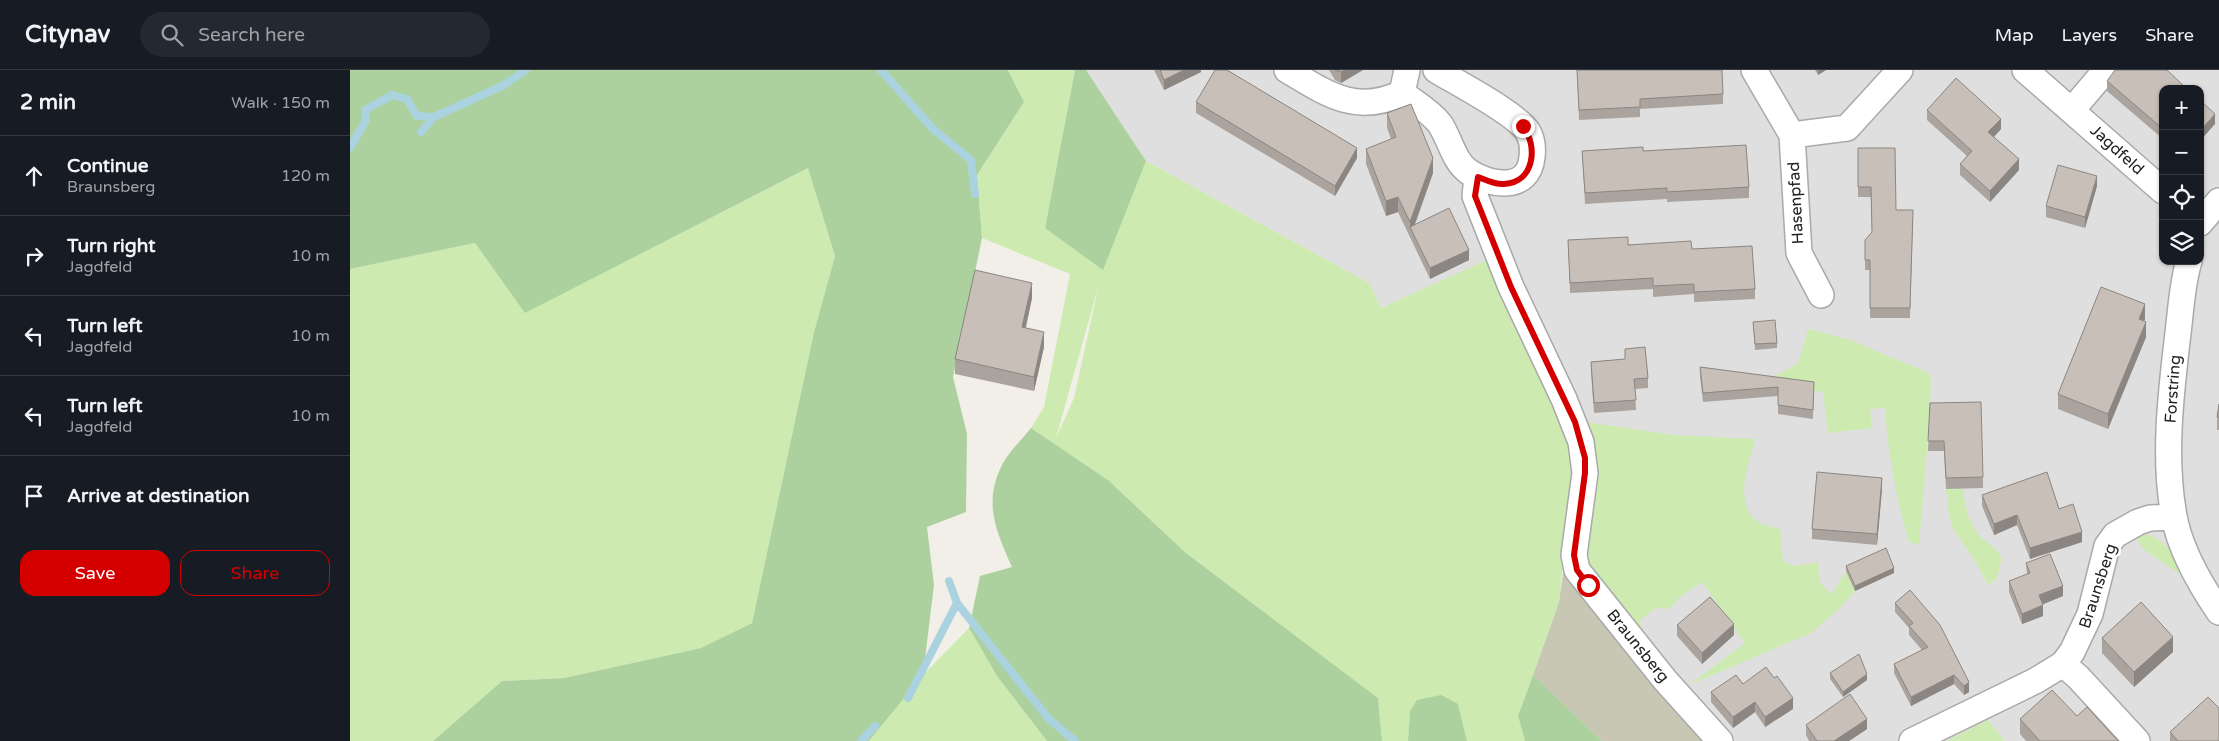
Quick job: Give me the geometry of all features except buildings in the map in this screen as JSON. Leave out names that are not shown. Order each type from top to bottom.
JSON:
[{"type":"street","points":[[1287,70],[1326,93],[1356,103],[1386,100],[1405,81],[1448,137],[1459,163],[1478,177],[1502,185],[1521,178],[1528,172],[1532,162],[1532,142],[1529,133],[1523,126],[1504,112],[1436,70]]},
{"type":"street","name":"Hasenpfad","points":[[1754,70],[1792,135],[1799,253],[1821,294]]},
{"type":"street","points":[[1792,135],[1847,128],[1900,70]]},
{"type":"street","name":"Jagdfeld","points":[[2025,70],[2159,186]]},
{"type":"street","points":[[2072,110],[2106,70]]},
{"type":"street","name":"Braunsberg","points":[[1478,177],[1475,196],[1511,287],[1572,414],[1581,442],[1585,473],[1574,555],[1577,570],[1665,680],[1720,741]]},
{"type":"street","points":[[2202,220],[2219,201]]},
{"type":"street","name":"Forstring","points":[[2188,265],[2173,375],[2168,470],[2174,517],[2187,553],[2206,592],[2219,612]]},
{"type":"street","name":"Braunsberg","points":[[1912,741],[2036,681],[2063,664],[2072,652],[2088,621],[2096,598],[2107,546],[2115,535],[2138,522],[2150,518],[2174,517]]},
{"type":"street","points":[[2063,664],[2078,677],[2137,741]]},
{"type":"shaded area","points":[[1086,70],[2219,70],[2219,741],[2005,741],[1988,720],[1946,741],[1602,741],[1533,675],[1559,602],[1564,567],[1488,260],[1381,308],[1369,283],[1146,161]]},
{"type":"shaded area","points":[[1564,567],[1570,581],[1602,621],[1712,741],[1602,741],[1533,675],[1559,602]]},
{"type":"green space","points":[[350,70],[1008,70],[1024,102],[977,175],[982,238],[953,377],[967,434],[966,512],[927,527],[934,585],[923,675],[869,741],[433,741],[502,681],[564,678],[701,648],[752,623],[814,332],[835,256],[808,168],[525,313],[475,243],[350,269]]},
{"type":"green space","points":[[1008,70],[1075,70],[1045,228],[1103,269],[1146,161],[1369,283],[1381,308],[1489,259],[1564,427],[1574,459],[1559,602],[1518,716],[1525,741],[1467,741],[1458,704],[1410,711],[1408,741],[1382,741],[1378,698],[1186,553],[1108,480],[1031,428],[1044,407],[1070,274],[982,238],[977,175],[1024,102]],"holes":[[[1099,284],[1074,398],[1056,438]]]},
{"type":"green space","points":[[1075,70],[1086,70],[1146,161],[1103,270],[1045,228]]},
{"type":"green space","points":[[808,168],[835,256],[814,332],[752,623],[701,648],[564,678],[502,681],[433,741],[350,741],[350,269],[475,243],[525,312]]},
{"type":"green space","points":[[1808,329],[1850,340],[1929,373],[1931,376],[1930,413],[1919,545],[1909,542],[1900,509],[1890,459],[1885,408],[1870,409],[1872,428],[1828,433],[1823,392],[1779,386],[1774,376],[1798,364]]},
{"type":"green space","points":[[1585,422],[1674,435],[1755,439],[1744,493],[1750,513],[1759,523],[1780,529],[1783,561],[1794,566],[1818,562],[1820,583],[1832,594],[1846,571],[1855,591],[1839,609],[1811,633],[1689,685],[1745,643],[1702,582],[1677,599],[1674,605],[1667,609],[1656,608],[1639,621],[1645,634],[1601,590],[1593,579],[1585,555]]},
{"type":"green space","points":[[1031,428],[1108,480],[1186,553],[1378,698],[1382,741],[1047,741],[997,676],[969,628],[980,576],[1012,567],[997,529],[994,517],[993,492],[1002,465]]},
{"type":"green space","points":[[1946,489],[1963,489],[1967,509],[1974,528],[2002,558],[1997,578],[1988,585],[1974,559],[1954,530],[1949,513]]},
{"type":"green space","points":[[2143,534],[2159,540],[2170,550],[2187,579],[2143,549],[2138,540],[2139,536]]},
{"type":"green space","points":[[969,628],[997,676],[1047,741],[869,741],[923,675]]},
{"type":"green space","points":[[1533,675],[1602,741],[1525,741],[1518,716]]},
{"type":"green space","points":[[1441,695],[1458,704],[1467,741],[1408,741],[1410,711],[1417,700]]},
{"type":"green space","points":[[1988,720],[2005,741],[1946,741]]},
{"type":"waterway","points":[[350,148],[366,120],[365,110],[392,95],[407,99],[417,116],[434,117],[504,85],[526,70]]},
{"type":"waterway","points":[[881,70],[932,128],[971,160],[975,194]]},
{"type":"waterway","points":[[421,132],[434,117]]},
{"type":"waterway","points":[[949,581],[957,603],[1048,718],[1075,741]]},
{"type":"waterway","points":[[908,698],[957,603]]},
{"type":"waterway","points":[[861,741],[875,726]]},
{"type":"route","points":[[1523,126],[1529,133],[1532,142],[1532,162],[1528,172],[1511,183],[1502,185],[1478,177],[1475,196],[1511,287],[1575,422],[1581,442],[1585,458],[1584,490],[1574,555],[1577,570],[1588,585]]}]
